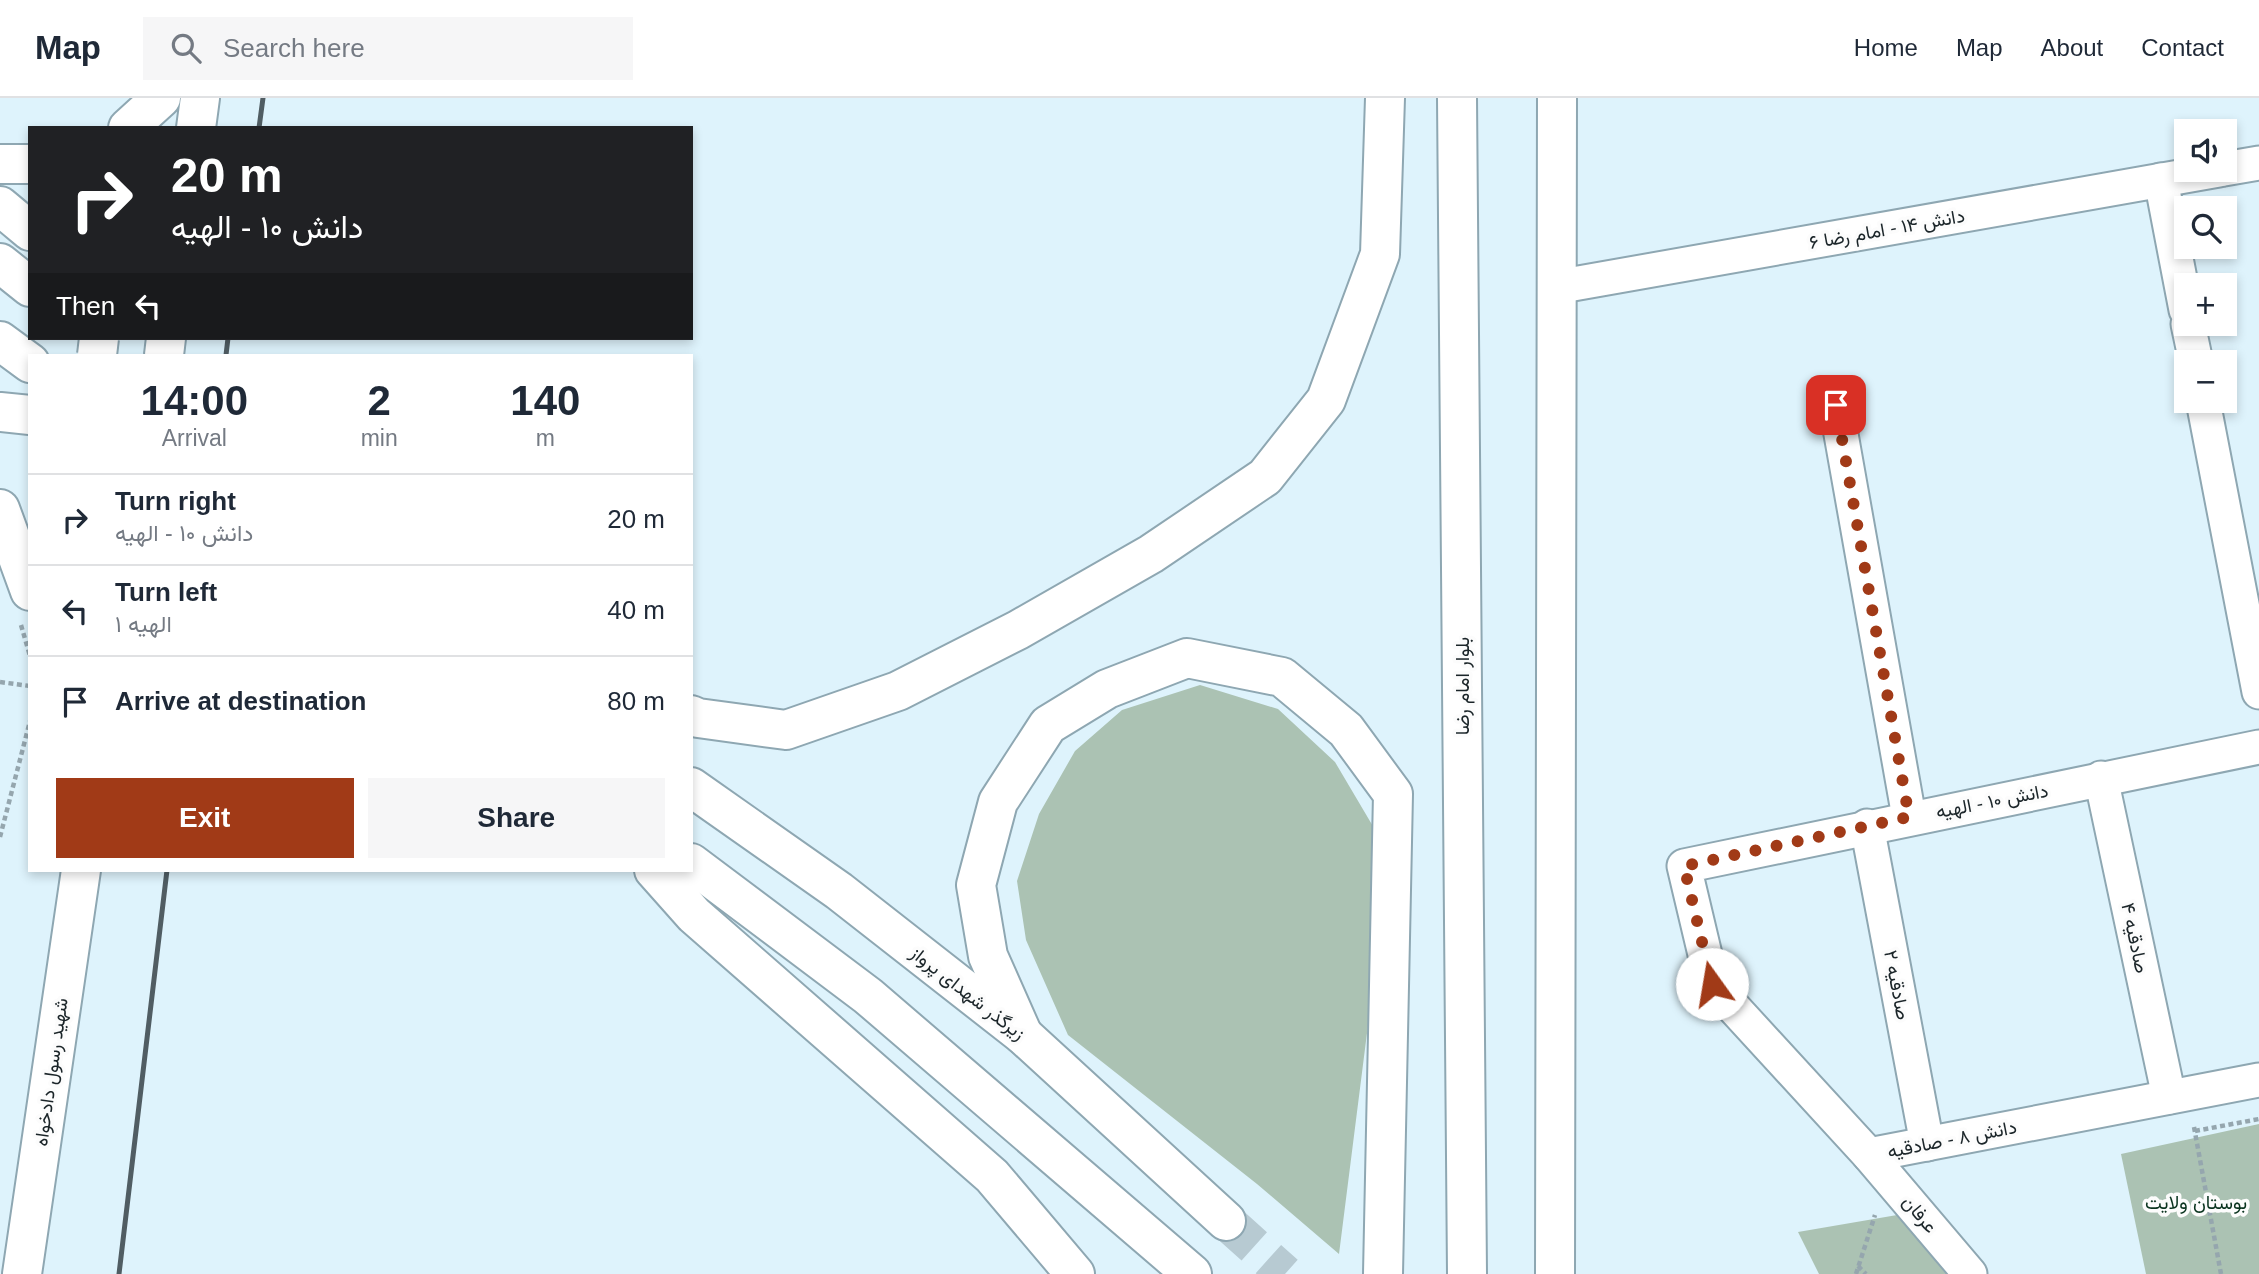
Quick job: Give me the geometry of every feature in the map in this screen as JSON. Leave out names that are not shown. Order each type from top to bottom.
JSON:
[{"type":"main road","points":[[195,126],[200,98]]},
{"type":"main road","points":[[693,716],[786,730],[898,691],[1018,631],[1151,554],[1265,477],[1326,401],[1380,254],[1385,98]]},
{"type":"main road","name":"بلوار امام رضا","points":[[1457,98],[1467,1274]]},
{"type":"main road","points":[[1555,1274],[1557,98]]},
{"type":"main road","points":[[130,126],[158,99]]},
{"type":"main road","points":[[0,164],[28,164]]},
{"type":"main road","points":[[0,206],[28,228]]},
{"type":"main road","points":[[0,263],[28,285]]},
{"type":"main road","points":[[0,341],[28,362]]},
{"type":"main road","points":[[0,412],[28,415]]},
{"type":"main road","points":[[0,509],[28,586]]},
{"type":"main road","points":[[1023,1035],[988,956],[976,885],[998,802],[1048,725],[1107,689],[1187,658],[1282,677],[1346,730],[1393,794],[1383,1274]]},
{"type":"main road","name":"زیرگذر شهدای پرواز","points":[[693,788],[839,891],[1023,1035],[1226,1221]]},
{"type":"main road","points":[[693,864],[869,996],[1192,1274]]},
{"type":"main road","name":"شهید رسول دادخواه","points":[[22,1274],[81,872]]},
{"type":"main road","points":[[656,872],[694,915],[992,1176],[1075,1274]]},
{"type":"main road","points":[[1554,1202],[1573,1274]]},
{"type":"street","name":"دانش ۱۴ - امام رضا ۶","points":[[2237,167],[2259,163]]},
{"type":"street","name":"دانش ۱۴ - امام رضا ۶","points":[[1556,287],[2174,178]]},
{"type":"street","points":[[2161,180],[2179,273]]},
{"type":"street","points":[[1836,405],[1909,817]]},
{"type":"street","points":[[2205,413],[2259,692]]},
{"type":"street","name":"دانش ۱۰ - الهیه","points":[[1684,866],[1909,817],[2259,747]]},
{"type":"street","name":"صادقیه ۴","points":[[2101,778],[2178,1095]]},
{"type":"street","name":"صادقیه ۲","points":[[1867,826],[1927,1144]]},
{"type":"street","name":"دانش ۸ - صادقیه","points":[[1684,866],[1712,984],[1869,1155],[2259,1080]]},
{"type":"street","name":"عرفان","points":[[1869,1155],[1970,1274]]},
{"type":"path","points":[[0,682],[28,686]]},
{"type":"path","points":[[0,837],[28,730]]},
{"type":"path","points":[[2178,1095],[2195,1131],[2221,1274]]},
{"type":"path","points":[[2195,1131],[2259,1119]]},
{"type":"path","points":[[1856,1274],[1875,1213]]},
{"type":"path","points":[[1858,1266],[1866,1274]]},
{"type":"green space","points":[[1200,685],[1278,709],[1335,762],[1374,828],[1376,962],[1339,1254],[1257,1184],[1068,1035],[1026,940],[1017,881],[1039,814],[1075,751],[1122,710]]},
{"type":"green space","name":"بوستان ولایت","points":[[2259,1124],[2259,1274],[2146,1274],[2121,1154]]},
{"type":"green space","points":[[1903,1214],[1950,1274],[1819,1274],[1798,1232]]},
{"type":"tunnel","points":[[1226,1221],[1285,1274]]},
{"type":"railway","points":[[259,126],[263,98]]},
{"type":"railway","points":[[226,354],[228,340]]},
{"type":"railway","points":[[119,1274],[167,872]]},
{"type":"route","points":[[1712,984],[1684,866],[1909,817],[1836,405]]}]
